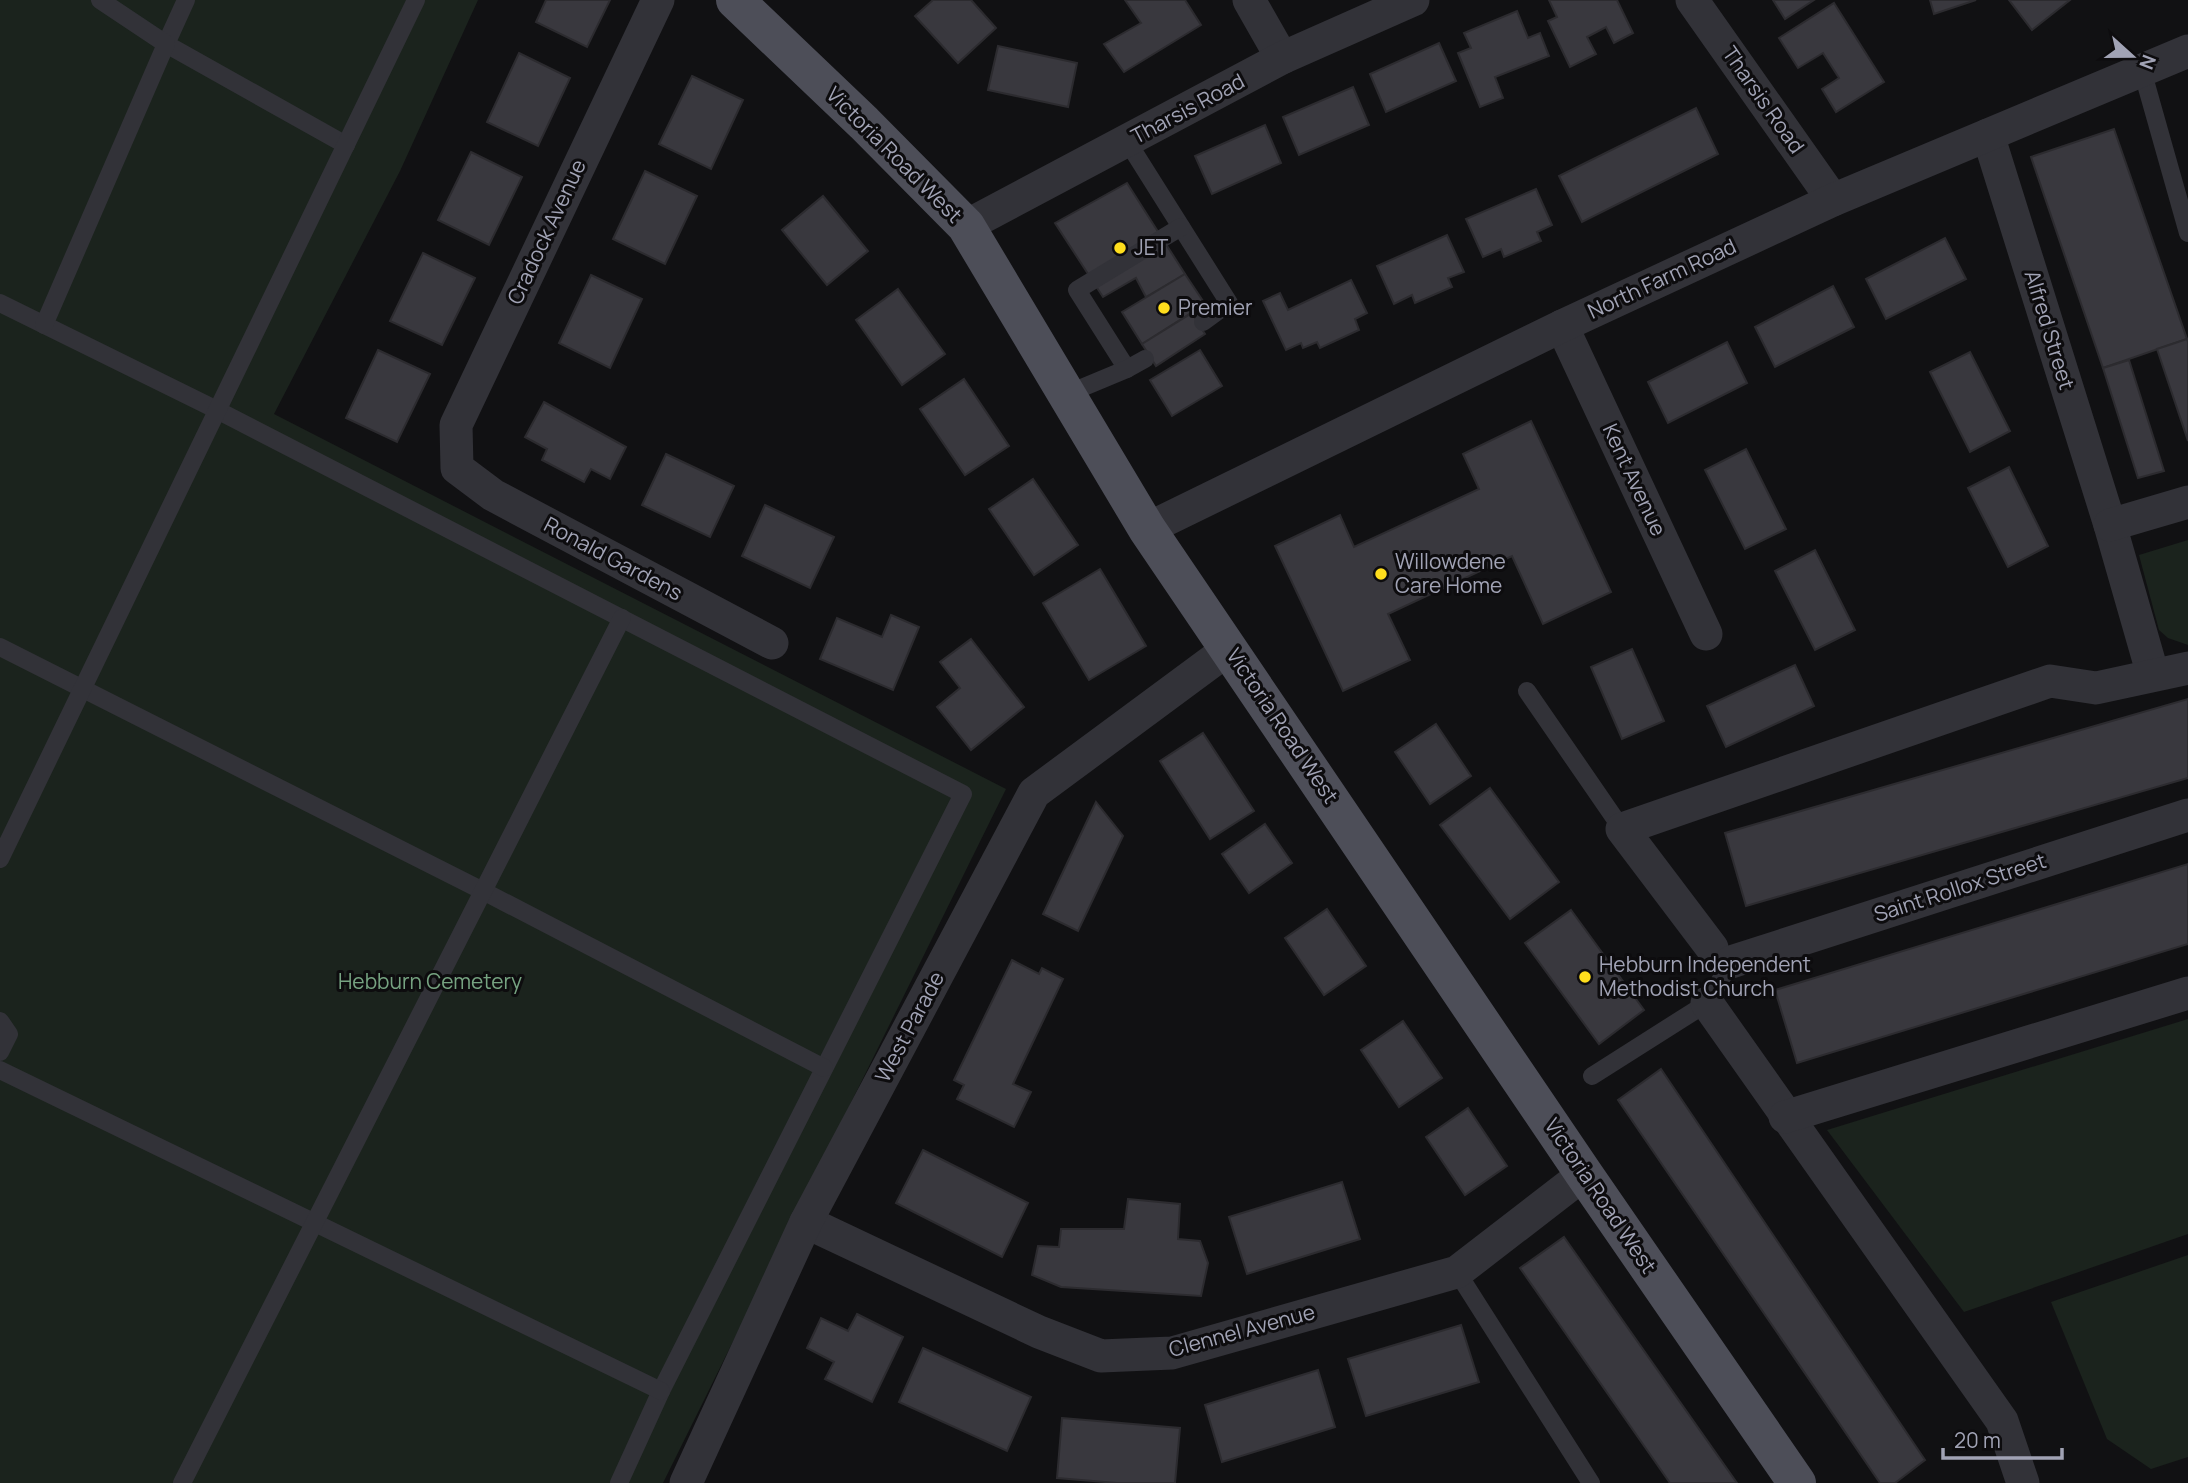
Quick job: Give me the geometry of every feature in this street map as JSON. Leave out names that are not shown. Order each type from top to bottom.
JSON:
[{"type":"main road","name":"Victoria Road West","points":[[734,0],[864,123],[967,226],[1147,529],[1797,1483]]},
{"type":"street","name":"Cradock Avenue","points":[[457,468],[456,425],[658,0]]},
{"type":"street","points":[[1249,0],[1282,58]]},
{"type":"street","name":"Tharsis Road","points":[[967,226],[1282,58],[1413,0]]},
{"type":"street","name":"Tharsis Road","points":[[1692,0],[1833,200]]},
{"type":"street","name":"North Farm Road","points":[[1147,529],[1562,326],[1833,200],[2188,51]]},
{"type":"street","name":"Alfred Street","points":[[1988,135],[2110,525],[2153,675]]},
{"type":"street","name":"Kent Avenue","points":[[1562,326],[1706,634]]},
{"type":"street","name":"Ronald Gardens","points":[[457,468],[493,495],[772,643]]},
{"type":"street","points":[[2110,525],[2188,502]]},
{"type":"street","name":"West Parade","points":[[686,1483],[806,1222],[1034,793],[1230,648]]},
{"type":"street","points":[[1722,955],[1622,829],[2050,681],[2096,688],[2188,668]]},
{"type":"street","name":"Saint Rollox Street","points":[[1722,955],[2188,815]]},
{"type":"street","points":[[1785,1117],[2188,993]]},
{"type":"street","points":[[1707,1003],[2002,1421],[2023,1483]]},
{"type":"street","name":"Clennel Avenue","points":[[806,1222],[1039,1332],[1101,1356],[1172,1353],[1457,1272],[1584,1174]]},
{"type":"lane","points":[[100,0],[166,44],[346,145]]},
{"type":"lane","points":[[44,325],[186,0]]},
{"type":"lane","points":[[0,859],[416,0]]},
{"type":"lane","points":[[2142,70],[2188,233]]},
{"type":"lane","points":[[1127,141],[1229,303],[1203,322]]},
{"type":"lane","points":[[1128,369],[1077,290],[1181,227]]},
{"type":"lane","points":[[0,303],[217,410],[962,794],[660,1391],[620,1483]]},
{"type":"lane","points":[[1067,394],[1128,369],[1145,359]]},
{"type":"lane","points":[[182,1483],[622,618]]},
{"type":"lane","points":[[0,647],[483,891],[824,1068]]},
{"type":"lane","points":[[1527,691],[1622,829]]},
{"type":"lane","points":[[1592,1076],[1707,1003],[1722,955]]},
{"type":"lane","points":[[0,1021],[9,1034],[0,1052]]},
{"type":"lane","points":[[0,1070],[660,1391]]},
{"type":"lane","points":[[1457,1272],[1591,1483]]},
{"type":"green space","name":"Hebburn Cemetery","points":[[0,0],[478,0],[400,171],[274,414],[1006,789],[663,1483],[0,1483]]},
{"type":"green space","points":[[2188,540],[2188,645],[2168,638],[2159,630],[2139,555]]},
{"type":"green space","points":[[2188,1019],[2188,1234],[1964,1312],[1827,1130]]},
{"type":"green space","points":[[2188,1255],[2188,1457],[2151,1469],[2107,1439],[2051,1302]]},
{"type":"building","points":[[546,0],[610,0],[587,47],[536,22]]},
{"type":"building","points":[[933,0],[971,0],[996,28],[958,63],[915,16]]},
{"type":"building","points":[[1125,0],[1185,0],[1201,25],[1124,72],[1104,44],[1141,23]]},
{"type":"building","points":[[1549,0],[1617,0],[1633,33],[1614,43],[1606,27],[1587,37],[1596,54],[1570,67],[1548,21],[1557,17]]},
{"type":"building","points":[[1773,0],[1814,0],[1785,19]]},
{"type":"building","points":[[1930,0],[1976,0],[1934,14]]},
{"type":"building","points":[[2009,0],[2070,0],[2032,30]]},
{"type":"building","points":[[1834,3],[1884,82],[1836,112],[1822,89],[1839,78],[1823,53],[1798,68],[1779,38]]},
{"type":"building","points":[[1517,11],[1528,38],[1540,33],[1549,56],[1495,77],[1503,98],[1480,107],[1458,53],[1471,48],[1464,33]]},
{"type":"building","points":[[1439,43],[1456,81],[1386,112],[1370,74]]},
{"type":"building","points":[[998,46],[1077,63],[1068,107],[988,90]]},
{"type":"building","points":[[519,53],[570,78],[538,146],[487,122]]},
{"type":"building","points":[[692,76],[743,100],[711,169],[659,144]]},
{"type":"building","points":[[1353,87],[1369,125],[1299,155],[1283,117]]},
{"type":"building","points":[[1696,108],[1718,154],[1582,222],[1559,176]]},
{"type":"building","points":[[1265,125],[1281,163],[1212,194],[1195,156]]},
{"type":"building","points":[[2114,129],[2187,339],[2103,368],[2031,157]]},
{"type":"building","points":[[471,152],[522,177],[489,245],[438,220]]},
{"type":"building","points":[[645,171],[697,196],[665,264],[613,239]]},
{"type":"building","name":"JET","points":[[1127,183],[1185,274],[1146,297],[1136,278],[1103,297],[1055,223]]},
{"type":"building","points":[[1536,189],[1552,225],[1537,232],[1541,241],[1504,257],[1501,249],[1483,257],[1466,219]]},
{"type":"building","points":[[823,196],[868,251],[827,285],[782,230]]},
{"type":"building","points":[[1447,235],[1464,272],[1448,278],[1452,287],[1415,303],[1412,295],[1394,304],[1377,266]]},
{"type":"building","points":[[1945,238],[1966,279],[1886,319],[1866,279]]},
{"type":"building","points":[[423,253],[475,278],[442,345],[390,321]]},
{"type":"building","name":"Premier","points":[[1185,274],[1205,304],[1142,344],[1122,312]]},
{"type":"building","points":[[591,275],[642,299],[610,368],[559,343]]},
{"type":"building","points":[[1351,280],[1367,313],[1355,319],[1359,330],[1320,348],[1317,342],[1303,348],[1301,343],[1286,350],[1263,301],[1280,293],[1288,310]]},
{"type":"building","points":[[1833,286],[1854,327],[1775,367],[1755,327]]},
{"type":"building","points":[[898,289],[945,354],[902,385],[856,320]]},
{"type":"building","points":[[1192,313],[1205,334],[1156,366],[1142,344]]},
{"type":"building","points":[[2187,339],[2188,342],[2188,441],[2157,349]]},
{"type":"building","points":[[1727,342],[1747,383],[1668,423],[1648,382]]},
{"type":"building","points":[[378,350],[430,374],[397,442],[346,418]]},
{"type":"building","points":[[1200,350],[1222,386],[1172,416],[1150,380]]},
{"type":"building","points":[[1970,352],[2010,431],[1970,452],[1930,372]]},
{"type":"building","points":[[2129,360],[2164,471],[2138,478],[2103,368]]},
{"type":"building","points":[[964,379],[1009,446],[965,475],[920,409]]},
{"type":"building","points":[[544,402],[626,447],[610,479],[591,469],[584,482],[542,460],[547,449],[525,437]]},
{"type":"building","name":"Willowdene Care Home","points":[[1531,421],[1611,592],[1543,624],[1512,556],[1388,614],[1410,660],[1343,691],[1275,546],[1340,515],[1354,547],[1479,489],[1463,454]]},
{"type":"building","points":[[1746,449],[1786,529],[1745,549],[1705,470]]},
{"type":"building","points":[[666,454],[734,486],[710,537],[642,505]]},
{"type":"building","points":[[2009,467],[2048,546],[2008,567],[1968,488]]},
{"type":"building","points":[[1033,479],[1078,545],[1034,575],[989,509]]},
{"type":"building","points":[[765,505],[834,537],[810,588],[742,556]]},
{"type":"building","points":[[1815,550],[1855,630],[1815,650],[1775,571]]},
{"type":"building","points":[[1100,569],[1146,646],[1089,680],[1043,603]]},
{"type":"building","points":[[891,615],[919,627],[893,690],[820,659],[837,618],[882,637]]},
{"type":"building","points":[[971,639],[1024,707],[971,750],[937,707],[960,688],[940,662]]},
{"type":"building","points":[[1632,649],[1664,721],[1622,739],[1591,667]]},
{"type":"building","points":[[1795,665],[1814,706],[1726,747],[1707,706]]},
{"type":"building","points":[[2188,699],[2188,778],[1746,906],[1725,833]]},
{"type":"building","points":[[1436,724],[1471,776],[1430,804],[1395,752]]},
{"type":"building","points":[[1203,733],[1254,811],[1210,839],[1160,761]]},
{"type":"building","points":[[1490,788],[1559,882],[1510,919],[1440,825]]},
{"type":"building","points":[[1096,802],[1123,836],[1078,931],[1043,914]]},
{"type":"building","points":[[1265,824],[1292,863],[1249,893],[1222,854]]},
{"type":"building","points":[[2188,864],[2188,944],[1797,1063],[1775,990]]},
{"type":"building","points":[[1327,909],[1366,966],[1324,995],[1285,938]]},
{"type":"building","name":"Hebburn Independent Methodist Church","points":[[1571,910],[1644,1010],[1599,1044],[1525,943]]},
{"type":"building","points":[[1012,960],[1039,974],[1042,968],[1063,979],[1013,1084],[1031,1092],[1014,1127],[957,1099],[964,1085],[954,1080]]},
{"type":"building","points":[[1403,1021],[1442,1078],[1399,1107],[1361,1050]]},
{"type":"building","points":[[1661,1069],[1925,1460],[1895,1483],[1880,1483],[1618,1100]]},
{"type":"building","points":[[1468,1108],[1507,1166],[1465,1195],[1426,1137]]},
{"type":"building","points":[[923,1150],[1028,1203],[1002,1257],[896,1203]]},
{"type":"building","points":[[1342,1182],[1360,1239],[1247,1274],[1229,1217]]},
{"type":"building","points":[[1128,1199],[1180,1204],[1178,1239],[1200,1241],[1208,1263],[1201,1296],[1061,1287],[1032,1275],[1038,1246],[1059,1247],[1061,1229],[1124,1229]]},
{"type":"building","points":[[1564,1237],[1737,1483],[1670,1483],[1520,1268]]},
{"type":"building","points":[[857,1314],[903,1337],[872,1402],[825,1379],[834,1362],[807,1348],[821,1318],[848,1331]]},
{"type":"building","points":[[1461,1325],[1479,1382],[1366,1416],[1348,1359]]},
{"type":"building","points":[[923,1348],[1031,1397],[1007,1451],[899,1402]]},
{"type":"building","points":[[1318,1370],[1335,1427],[1222,1462],[1205,1405]]},
{"type":"building","points":[[1062,1418],[1180,1428],[1175,1483],[1117,1483],[1057,1478]]},
{"type":"place","name":"JET","points":[[1120,248]]},
{"type":"place","name":"Premier","points":[[1164,308]]},
{"type":"place","name":"Willowdene Care Home","points":[[1381,574]]},
{"type":"place","name":"Hebburn Independent Methodist Church","points":[[1585,977]]}]
